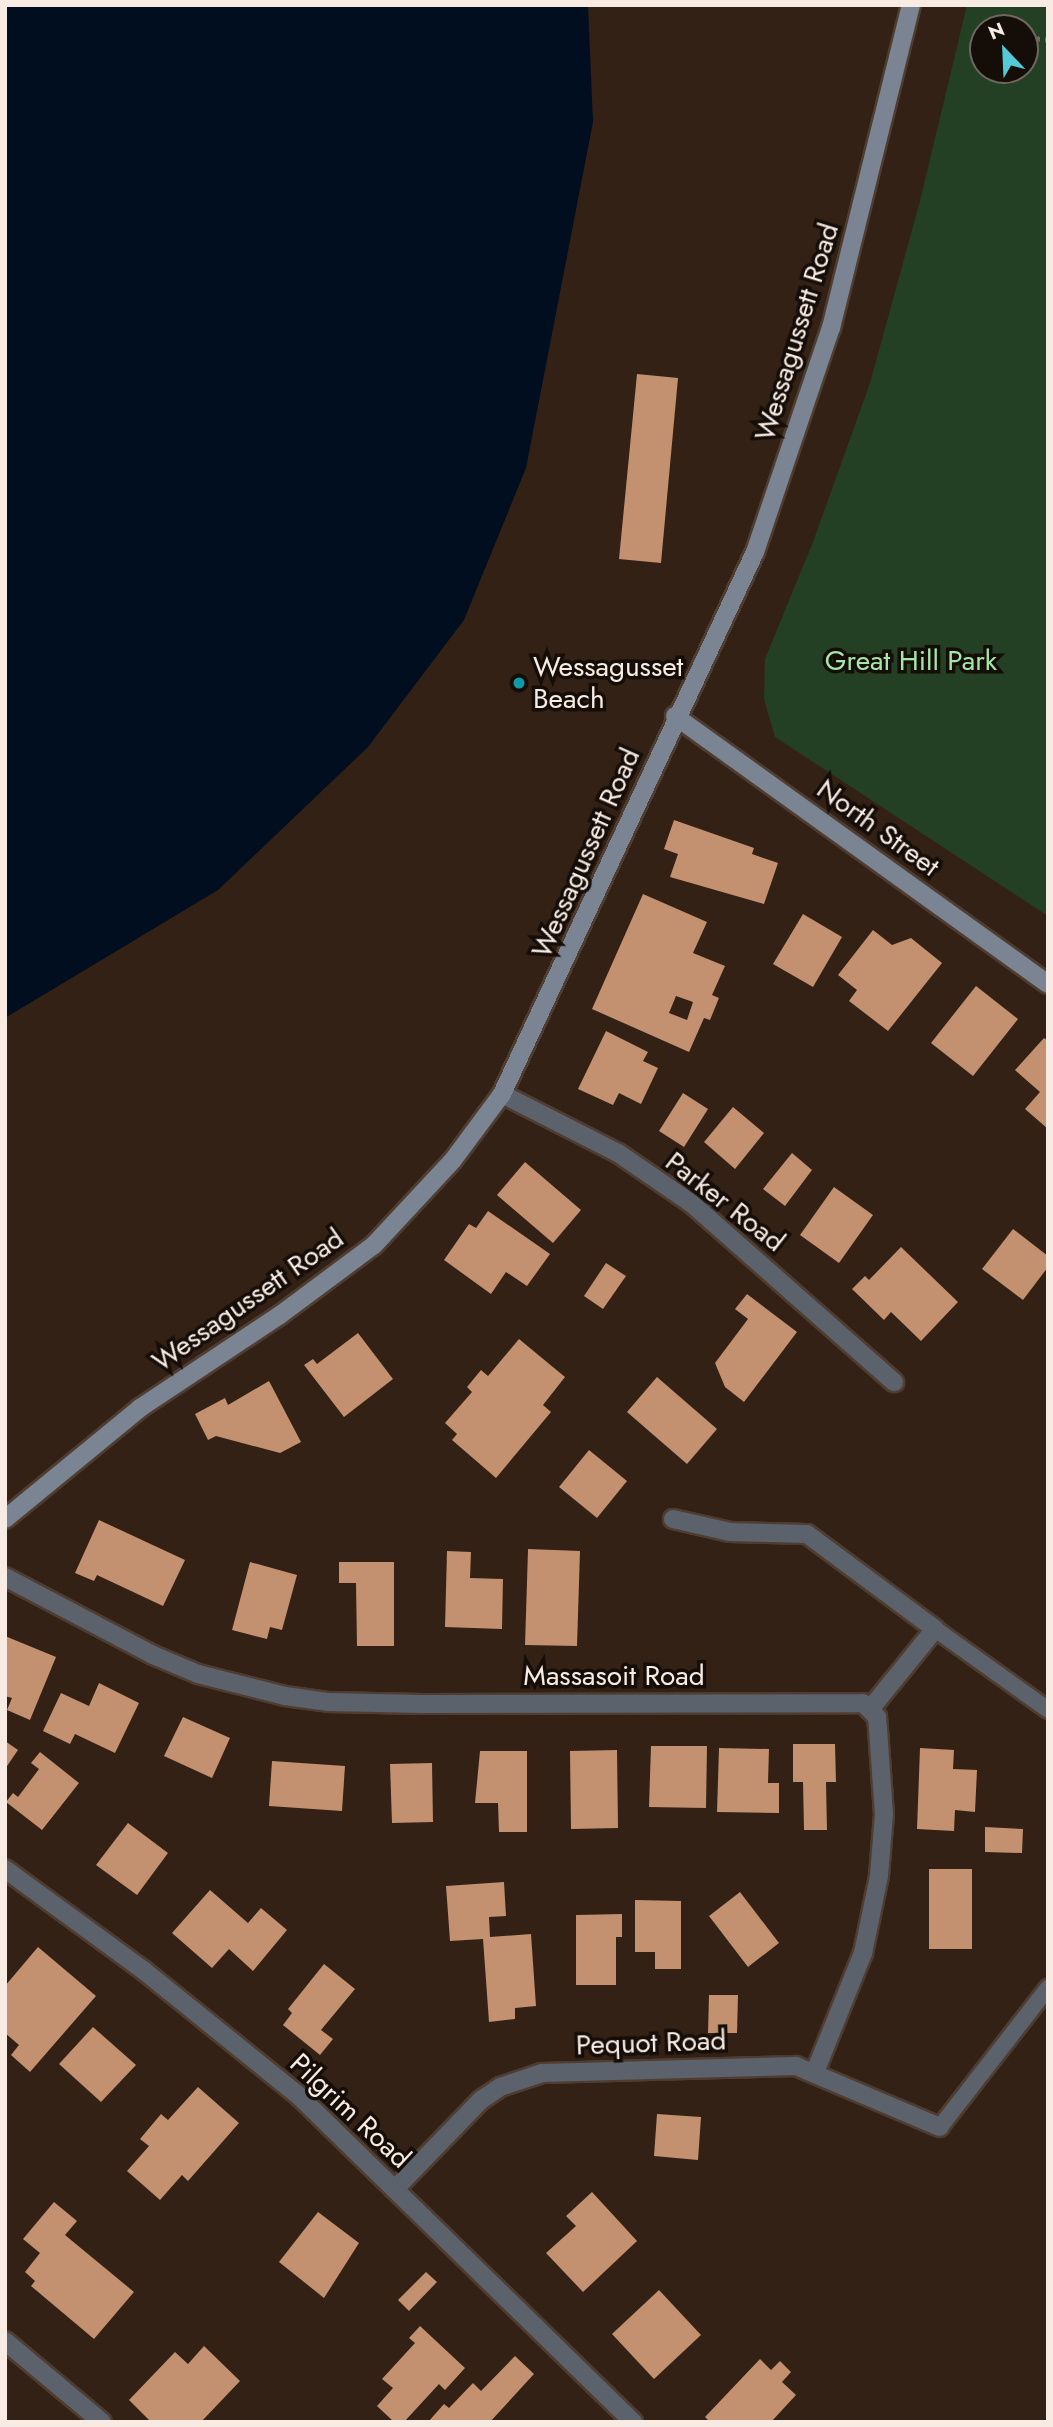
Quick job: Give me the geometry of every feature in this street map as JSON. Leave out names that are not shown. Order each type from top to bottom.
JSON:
[{"type":"street","name":"Wessagussett Road","points":[[5,1519],[140,1408],[280,1315],[374,1245],[453,1160],[502,1094],[560,977],[676,716],[755,552],[831,328],[911,5]]},
{"type":"street","name":"North Street","points":[[676,716],[1048,984]]},
{"type":"street","name":"Parker Road","points":[[502,1094],[618,1153],[691,1203],[894,1382]]},
{"type":"street","points":[[673,1519],[730,1532],[807,1534],[935,1629],[871,1708],[878,1729],[884,1814],[874,1908],[848,1994],[815,2072]]},
{"type":"street","name":"Massasoit Road","points":[[5,1577],[153,1655],[198,1674],[285,1696],[328,1702],[422,1704],[854,1701],[871,1708]]},
{"type":"street","name":"Pilgrim Road","points":[[5,1870],[143,1970],[299,2096],[633,2422]]},
{"type":"street","name":"Pequot Road","points":[[396,2189],[481,2100],[521,2078],[542,2073],[776,2066],[815,2072],[940,2127]]},
{"type":"street","points":[[5,2342],[102,2422]]},
{"type":"lane","points":[[935,1629],[1048,1710]]},
{"type":"lane","points":[[940,2127],[1048,1988]]},
{"type":"green space","name":"Great Hill Park","points":[[967,5],[1048,5],[1048,916],[775,737],[764,699],[765,659],[813,542],[870,383],[920,201]]},
{"type":"water","points":[[5,5],[588,5],[593,122],[526,468],[464,620],[368,747],[218,890],[5,1018]]},
{"type":"building","points":[[637,374],[678,378],[661,563],[619,559]]},
{"type":"building","points":[[674,820],[754,848],[752,854],[778,863],[764,904],[670,877],[678,854],[664,849]]},
{"type":"building","points":[[643,894],[707,922],[693,953],[725,966],[712,995],[719,998],[710,1020],[704,1018],[689,1052],[592,1009]],"holes":[[[676,996],[693,1002],[687,1020],[669,1013]]]},
{"type":"building","points":[[803,914],[842,937],[813,987],[773,964]]},
{"type":"building","points":[[873,930],[892,945],[911,938],[942,963],[888,1031],[849,1001],[857,990],[838,975]]},
{"type":"building","points":[[976,986],[1018,1019],[973,1076],[931,1043]]},
{"type":"building","points":[[606,1031],[648,1052],[643,1061],[658,1068],[641,1104],[619,1093],[613,1105],[578,1089]]},
{"type":"building","points":[[1044,1038],[1048,1041],[1048,1129],[1025,1109],[1040,1092],[1015,1070]]},
{"type":"building","points":[[683,1093],[708,1109],[684,1147],[659,1131]]},
{"type":"building","points":[[733,1107],[764,1133],[735,1169],[704,1142]]},
{"type":"building","points":[[792,1153],[812,1170],[785,1206],[763,1189]]},
{"type":"building","points":[[525,1162],[581,1210],[553,1243],[497,1195]]},
{"type":"building","points":[[834,1187],[873,1215],[839,1263],[800,1235]]},
{"type":"building","points":[[488,1211],[550,1254],[527,1286],[506,1272],[491,1294],[444,1260],[469,1224],[476,1228]]},
{"type":"building","points":[[1013,1229],[1048,1256],[1048,1267],[1023,1300],[982,1269]]},
{"type":"building","points":[[901,1247],[958,1302],[921,1341],[891,1312],[884,1320],[852,1289],[865,1276],[869,1280]]},
{"type":"building","points":[[606,1263],[626,1276],[603,1309],[584,1296]]},
{"type":"building","points":[[747,1294],[797,1332],[744,1402],[725,1387],[715,1363],[748,1319],[735,1309]]},
{"type":"building","points":[[358,1333],[393,1379],[344,1417],[304,1365],[313,1359],[317,1364]]},
{"type":"building","points":[[519,1339],[565,1377],[543,1405],[551,1412],[496,1478],[452,1440],[457,1434],[445,1423],[472,1392],[467,1387],[481,1370],[488,1376]]},
{"type":"building","points":[[657,1377],[717,1429],[687,1464],[627,1412]]},
{"type":"building","points":[[269,1381],[301,1442],[280,1453],[216,1436],[208,1440],[195,1414],[225,1398],[228,1405]]},
{"type":"building","points":[[589,1450],[627,1481],[597,1518],[559,1487]]},
{"type":"building","points":[[99,1520],[185,1560],[163,1606],[97,1575],[94,1581],[75,1573]]},
{"type":"building","points":[[528,1549],[580,1551],[577,1646],[525,1645]]},
{"type":"building","points":[[447,1551],[471,1552],[470,1578],[503,1579],[502,1629],[445,1627]]},
{"type":"building","points":[[250,1562],[297,1575],[282,1630],[270,1627],[267,1639],[232,1630]]},
{"type":"building","points":[[339,1562],[394,1562],[394,1646],[357,1646],[356,1583],[339,1583]]},
{"type":"building","points":[[5,1636],[56,1657],[30,1720],[7,1710],[12,1698],[5,1696]]},
{"type":"building","points":[[99,1683],[139,1703],[115,1753],[75,1734],[70,1744],[43,1731],[61,1693],[89,1706]]},
{"type":"building","points":[[183,1717],[230,1738],[212,1778],[164,1756]]},
{"type":"building","points":[[5,1741],[18,1750],[5,1769]]},
{"type":"building","points":[[793,1744],[835,1744],[836,1782],[826,1782],[827,1830],[804,1830],[803,1782],[793,1782]]},
{"type":"building","points":[[651,1746],[707,1746],[706,1808],[649,1807]]},
{"type":"building","points":[[719,1748],[769,1749],[768,1783],[779,1783],[779,1813],[717,1812]]},
{"type":"building","points":[[920,1748],[954,1750],[953,1769],[977,1770],[975,1812],[955,1810],[954,1831],[917,1829]]},
{"type":"building","points":[[617,1750],[618,1828],[571,1829],[570,1751]]},
{"type":"building","points":[[480,1751],[527,1751],[527,1832],[499,1832],[498,1803],[475,1803]]},
{"type":"building","points":[[40,1752],[79,1783],[42,1830],[6,1802],[13,1793],[18,1797],[39,1769],[31,1763]]},
{"type":"building","points":[[272,1761],[345,1766],[342,1811],[269,1806]]},
{"type":"building","points":[[432,1763],[433,1822],[392,1823],[390,1764]]},
{"type":"building","points":[[128,1823],[168,1853],[137,1895],[96,1865]]},
{"type":"building","points":[[985,1827],[1023,1829],[1022,1853],[985,1852]]},
{"type":"building","points":[[929,1869],[972,1869],[972,1949],[929,1949]]},
{"type":"building","points":[[504,1882],[506,1916],[489,1917],[490,1937],[531,1934],[536,2006],[515,2008],[515,2019],[489,2022],[483,1939],[450,1941],[446,1886]]},
{"type":"building","points":[[210,1890],[248,1923],[261,1908],[287,1930],[253,1971],[229,1949],[212,1968],[172,1933]]},
{"type":"building","points":[[740,1892],[779,1943],[748,1967],[709,1916]]},
{"type":"building","points":[[635,1900],[681,1901],[681,1969],[655,1969],[655,1952],[635,1952]]},
{"type":"building","points":[[622,1914],[622,1937],[616,1937],[616,1985],[576,1985],[576,1915]]},
{"type":"building","points":[[38,1947],[96,1996],[30,2072],[11,2055],[19,2045],[5,2033],[5,1986]]},
{"type":"building","points":[[324,1964],[355,1989],[321,2030],[333,2039],[320,2055],[283,2025],[292,2013],[288,2009]]},
{"type":"building","points":[[709,1995],[738,1995],[737,2033],[708,2033]]},
{"type":"building","points":[[93,2027],[136,2065],[101,2102],[59,2064]]},
{"type":"building","points":[[198,2087],[239,2123],[188,2181],[182,2175],[160,2200],[127,2171],[149,2146],[140,2139],[161,2114],[168,2120]]},
{"type":"building","points":[[657,2114],[701,2117],[698,2160],[654,2156]]},
{"type":"building","points":[[592,2192],[637,2241],[583,2292],[546,2253],[576,2226],[566,2216]]},
{"type":"building","points":[[54,2202],[77,2221],[65,2235],[134,2292],[94,2339],[31,2286],[35,2281],[25,2272],[40,2253],[23,2239]]},
{"type":"building","points":[[318,2212],[359,2243],[324,2298],[279,2262]]},
{"type":"building","points":[[426,2272],[437,2282],[409,2311],[398,2300]]},
{"type":"building","points":[[659,2290],[701,2335],[654,2379],[612,2334]]},
{"type":"building","points":[[420,2326],[465,2368],[445,2390],[439,2384],[404,2422],[394,2422],[377,2406],[393,2388],[382,2379],[415,2343],[409,2338]]},
{"type":"building","points":[[204,2346],[240,2381],[201,2422],[151,2422],[129,2400],[175,2352],[188,2364]]},
{"type":"building","points":[[515,2356],[534,2374],[490,2422],[428,2422],[444,2404],[449,2408],[473,2383],[481,2391]]},
{"type":"building","points":[[760,2359],[771,2370],[780,2361],[791,2372],[782,2382],[796,2395],[771,2422],[710,2422],[705,2417]]},
{"type":"place","name":"Wessagusset Beach","points":[[519,683]]}]
